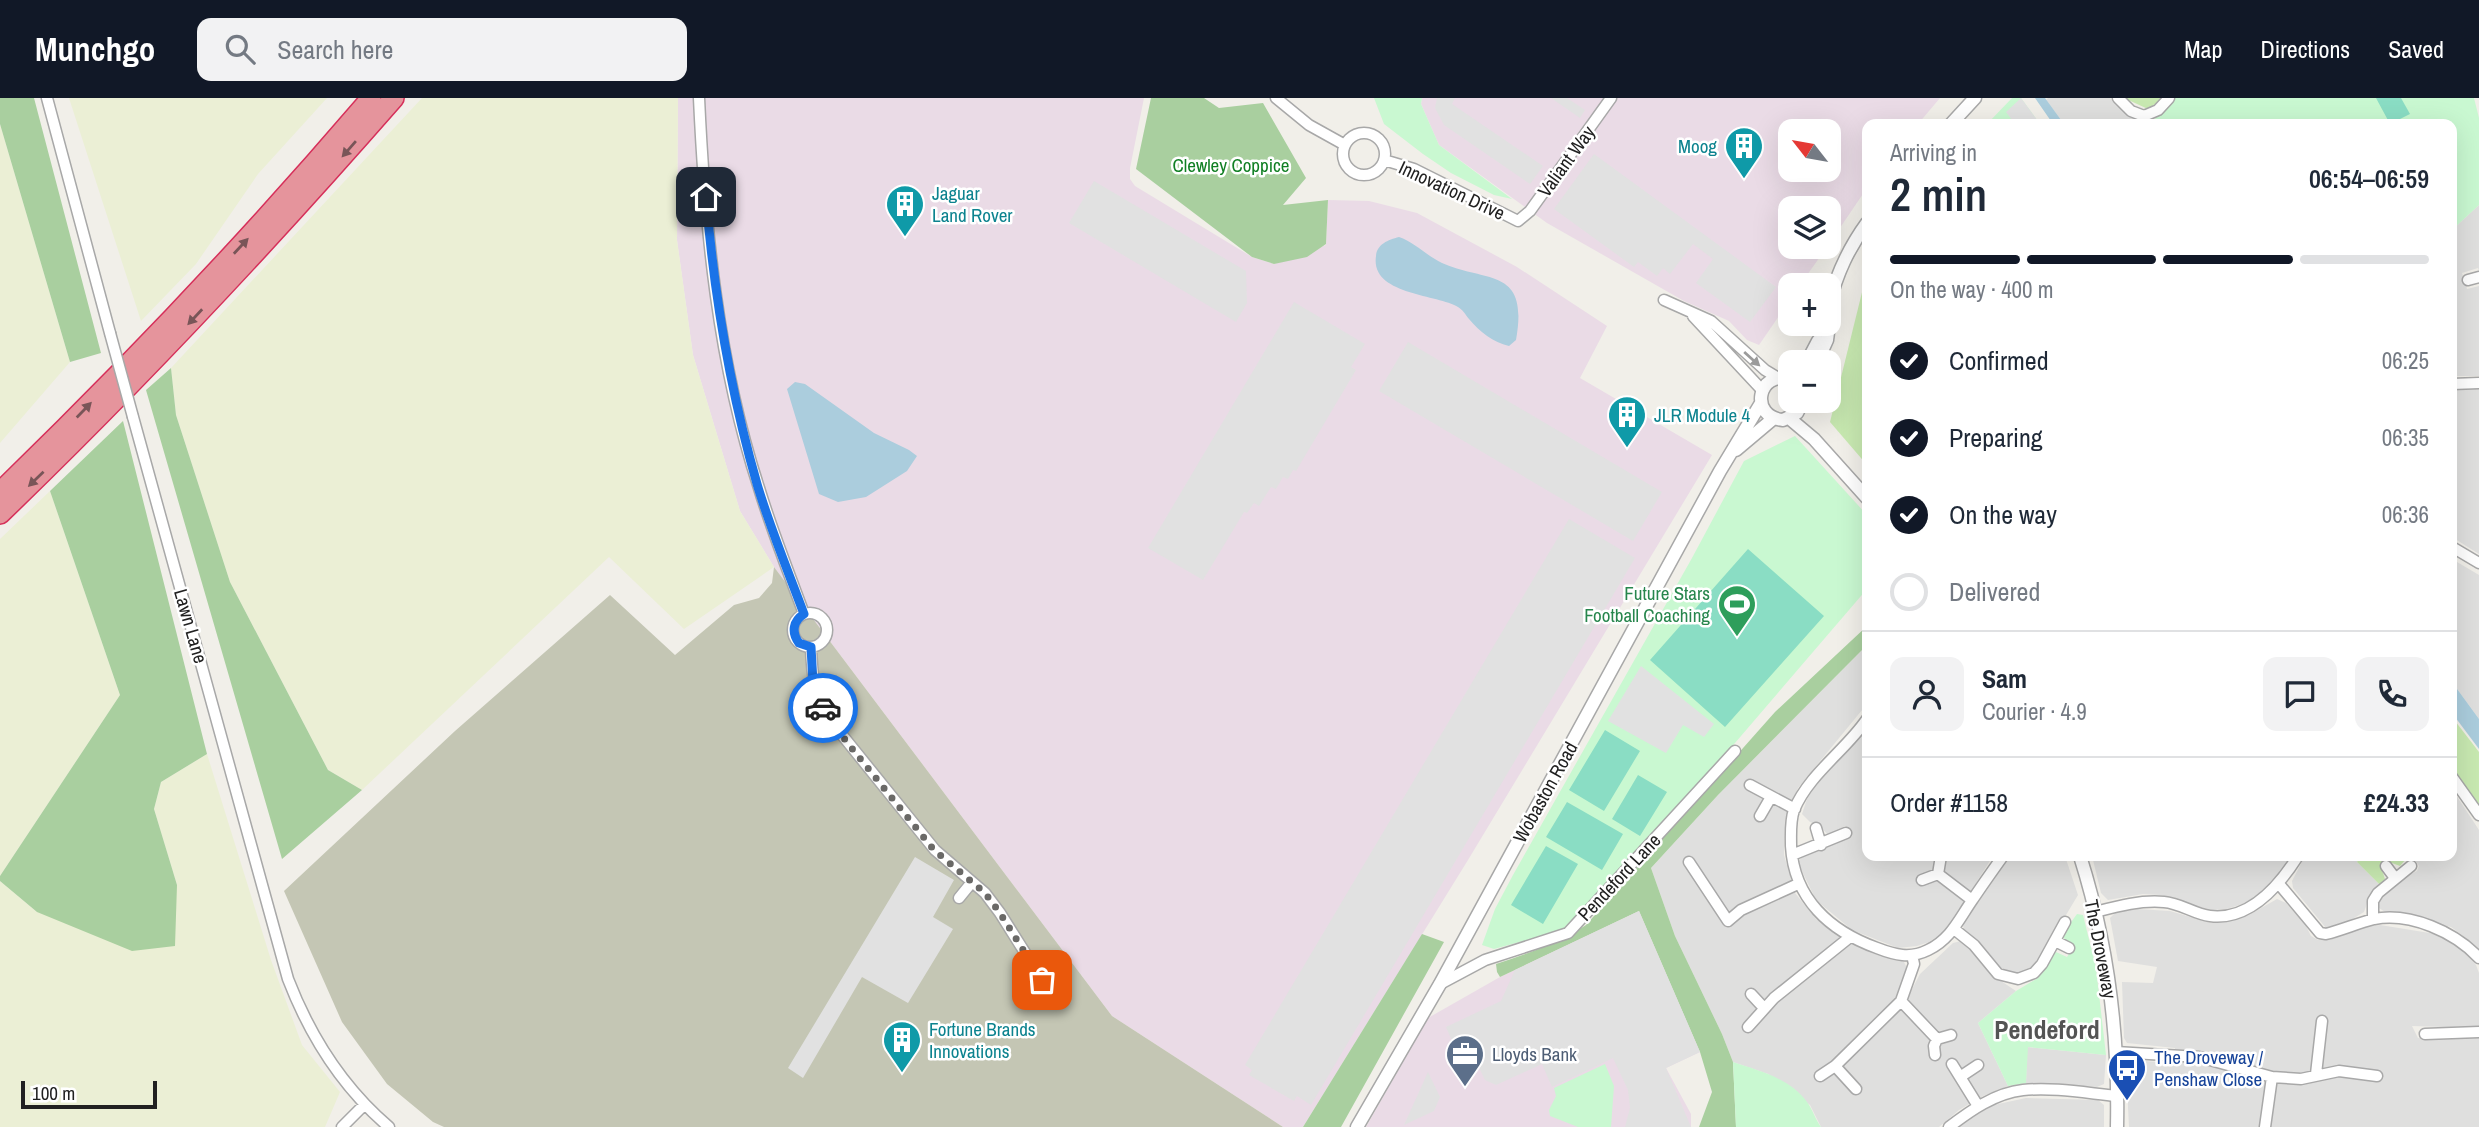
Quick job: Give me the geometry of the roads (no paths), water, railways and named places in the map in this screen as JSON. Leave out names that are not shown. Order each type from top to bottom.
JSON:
[{"type":"highway","points":[[0,492],[177,314],[288,195],[371,98]]},
{"type":"highway","points":[[0,514],[73,444],[188,325],[304,201],[394,98]]},
{"type":"street","name":"Lawn Lane","points":[[47,98],[288,979],[316,1042],[364,1105],[389,1127]]},
{"type":"street","points":[[699,98],[710,244],[723,339],[758,487],[804,614]]},
{"type":"street","points":[[1276,98],[1310,125],[1345,145]]},
{"type":"street","name":"Valiant Way","points":[[1518,222],[1530,211],[1611,98]]},
{"type":"street","points":[[1956,119],[1975,98]]},
{"type":"street","points":[[2118,98],[2131,111],[2144,116],[2158,110],[2169,98]]},
{"type":"street","points":[[1358,133],[1376,136],[1382,142],[1384,160],[1380,168],[1373,173],[1356,173],[1344,161],[1345,145],[1358,133]]},
{"type":"street","name":"Innovation Drive","points":[[1384,160],[1414,169],[1518,222]]},
{"type":"street","points":[[1839,273],[1849,248],[1862,230]]},
{"type":"street","points":[[1664,300],[1711,321],[1765,370],[1778,375]]},
{"type":"street","points":[[1688,311],[1762,396],[1766,412],[1774,418],[1789,418],[1814,439],[1862,492]]},
{"type":"street","points":[[1762,396],[1768,383],[1778,380]]},
{"type":"street","points":[[2457,384],[2479,383]]},
{"type":"street","name":"Wobaston Road","points":[[1357,1127],[1440,984],[1762,396]]},
{"type":"street","points":[[1789,418],[1794,413]]},
{"type":"street","points":[[1804,413],[1814,439]]},
{"type":"street","name":"Wobaston Road","points":[[1730,455],[1774,418]]},
{"type":"street","points":[[2457,550],[2479,563]]},
{"type":"street","points":[[804,614],[818,615],[827,626],[824,640],[811,647],[799,643],[793,633],[795,622],[804,614]]},
{"type":"street","points":[[811,647],[813,683],[818,701],[830,720],[934,850],[972,882],[1000,913],[1053,997]]},
{"type":"street","points":[[1862,725],[1822,770],[1795,809],[1790,831],[1791,855],[1798,884],[1808,901],[1850,937],[1902,957],[1912,956],[1944,941],[1999,861]]},
{"type":"street","name":"Pendeford Lane","points":[[1440,984],[1485,960],[1568,933],[1735,751]]},
{"type":"street","points":[[1750,785],[1795,809]]},
{"type":"street","points":[[2457,785],[2479,815]]},
{"type":"street","points":[[1760,816],[1771,797]]},
{"type":"street","points":[[1816,828],[1821,845]]},
{"type":"street","points":[[1791,855],[1846,833]]},
{"type":"street","points":[[1938,873],[1940,861]]},
{"type":"street","name":"The Droveway","points":[[2081,861],[2112,993],[2117,1127]]},
{"type":"street","points":[[2095,912],[2136,902],[2167,902],[2209,916],[2236,914],[2261,900],[2279,884],[2295,861]]},
{"type":"street","points":[[1689,862],[1728,921]]},
{"type":"street","points":[[2386,866],[2395,878]]},
{"type":"street","points":[[2374,919],[2373,901],[2378,893],[2411,866]]},
{"type":"street","points":[[1938,873],[1972,900]]},
{"type":"street","points":[[1922,880],[1938,873]]},
{"type":"street","points":[[959,898],[972,882]]},
{"type":"street","points":[[1721,932],[1728,921],[1741,911],[1798,884]]},
{"type":"street","points":[[2279,884],[2320,933],[2326,934],[2374,919],[2391,918],[2438,928],[2467,945],[2479,958]]},
{"type":"street","points":[[1954,929],[1974,945],[1998,974],[2018,979],[2034,973],[2042,964],[2065,922]]},
{"type":"street","points":[[1748,1027],[1764,1008],[1850,937]]},
{"type":"street","points":[[2055,941],[2069,948]]},
{"type":"street","points":[[1820,1076],[1835,1066],[1901,1001],[1914,964],[1912,956]]},
{"type":"street","points":[[1751,994],[1764,1008]]},
{"type":"street","points":[[1901,1001],[1937,1040]]},
{"type":"street","points":[[2316,1074],[2322,1021]]},
{"type":"street","points":[[2425,1034],[2479,1031]]},
{"type":"street","points":[[1935,1055],[1934,1046],[1937,1040],[1951,1035]]},
{"type":"street","points":[[2116,1052],[2199,1057],[2272,1077],[2301,1079],[2339,1071],[2372,1075],[2366,1087]]},
{"type":"street","points":[[1952,1064],[1978,1106]]},
{"type":"street","points":[[1959,1077],[1978,1065]]},
{"type":"street","points":[[1835,1066],[1856,1089]]},
{"type":"street","points":[[2265,1127],[2272,1077]]},
{"type":"street","points":[[1949,1127],[1978,1106],[2021,1090],[2056,1090],[2117,1096]]},
{"type":"street","points":[[342,1127],[364,1105]]},
{"type":"water","points":[[2035,98],[2045,98],[2060,119],[2050,119]]},
{"type":"water","points":[[1399,237],[1442,263],[1489,277],[1510,289],[1516,300],[1518,317],[1516,340],[1509,346],[1498,342],[1487,336],[1458,307],[1407,291],[1383,279],[1377,269],[1378,248]]},
{"type":"water","points":[[795,382],[805,384],[874,433],[917,456],[907,471],[866,497],[838,502],[819,494],[787,389]]},
{"type":"water","points":[[2457,689],[2479,719],[2479,749],[2457,720]]},
{"type":"place","name":"Moog","points":[[1744,180]]},
{"type":"place","name":"Jaguar Land Rover","points":[[905,238]]},
{"type":"place","name":"JLR Module 4","points":[[1627,449]]},
{"type":"place","name":"Future Stars Football Coaching","points":[[1737,638]]},
{"type":"place","name":"Fortune Brands Innovations","points":[[902,1074]]},
{"type":"place","name":"Lloyds Bank","points":[[1465,1088]]},
{"type":"place","name":"The Droveway / Penshaw Close","points":[[2127,1102]]},
{"type":"district","name":"Pendeford","points":[[2047,1029]]},
{"type":"park label","name":"Clewley Coppice","points":[[1231,165]]}]
